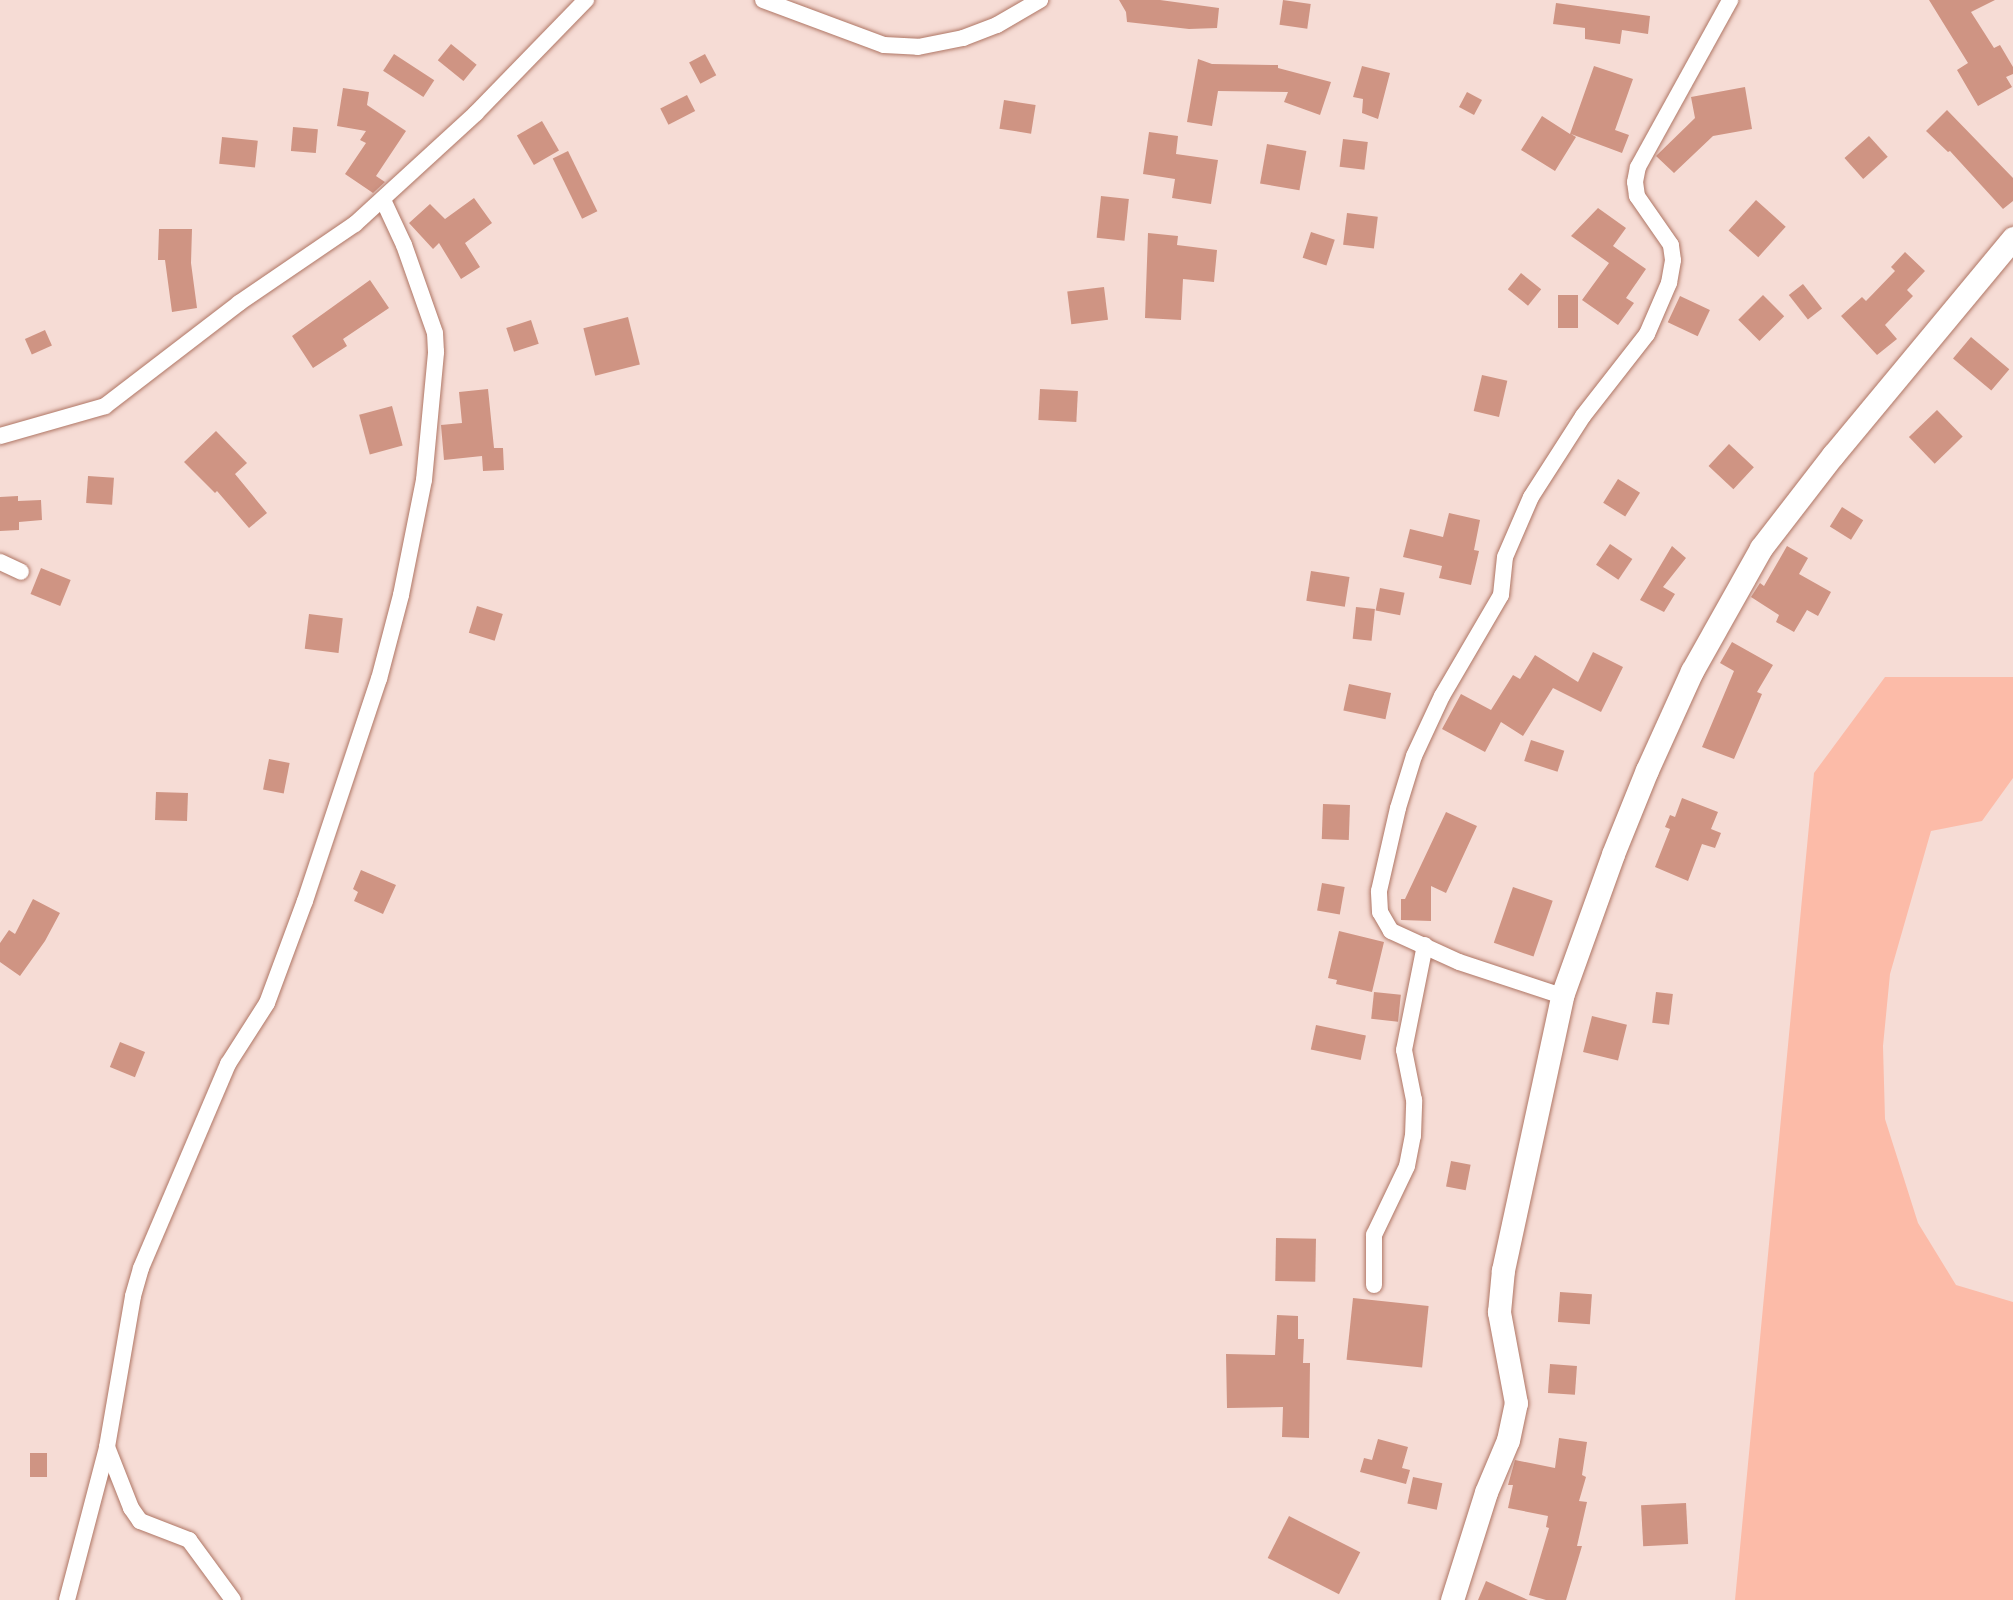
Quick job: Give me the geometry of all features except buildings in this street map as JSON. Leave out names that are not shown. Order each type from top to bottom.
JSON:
[{"type":"street","points":[[0,436],[105,406],[239,303],[355,224],[495,93],[586,0]]},
{"type":"street","points":[[763,0],[884,45],[918,47],[963,38],[997,25],[1041,0]]},
{"type":"street","points":[[1562,996],[1460,962],[1391,931],[1380,912],[1378,891],[1414,756],[1442,696],[1502,595],[1505,557],[1531,497],[1583,416],[1647,334],[1664,296],[1673,260],[1671,245],[1637,196],[1637,175],[1730,0]]},
{"type":"street","points":[[67,1600],[107,1447],[133,1296],[141,1268],[228,1064],[267,1003],[305,901],[379,679],[401,595],[424,481],[436,352],[435,333],[383,200]]},
{"type":"street","points":[[1452,1600],[1486,1492],[1508,1440],[1516,1403],[1499,1312],[1503,1270],[1562,996],[1647,770],[1692,671],[1761,548],[1833,455],[2013,238]]},
{"type":"street","points":[[0,562],[21,572]]},
{"type":"street","points":[[1374,1285],[1374,1235],[1407,1166],[1413,1136],[1415,1100],[1404,1050],[1425,945]]},
{"type":"street","points":[[107,1447],[131,1508],[140,1521],[189,1540],[233,1600]]},
{"type":"shaded area","points":[[1885,677],[2013,677],[2013,778],[1982,821],[1931,831],[1890,974],[1883,1046],[1885,1119],[1918,1223],[1956,1285],[2013,1302],[2013,1600],[1735,1600],[1814,773]]}]
